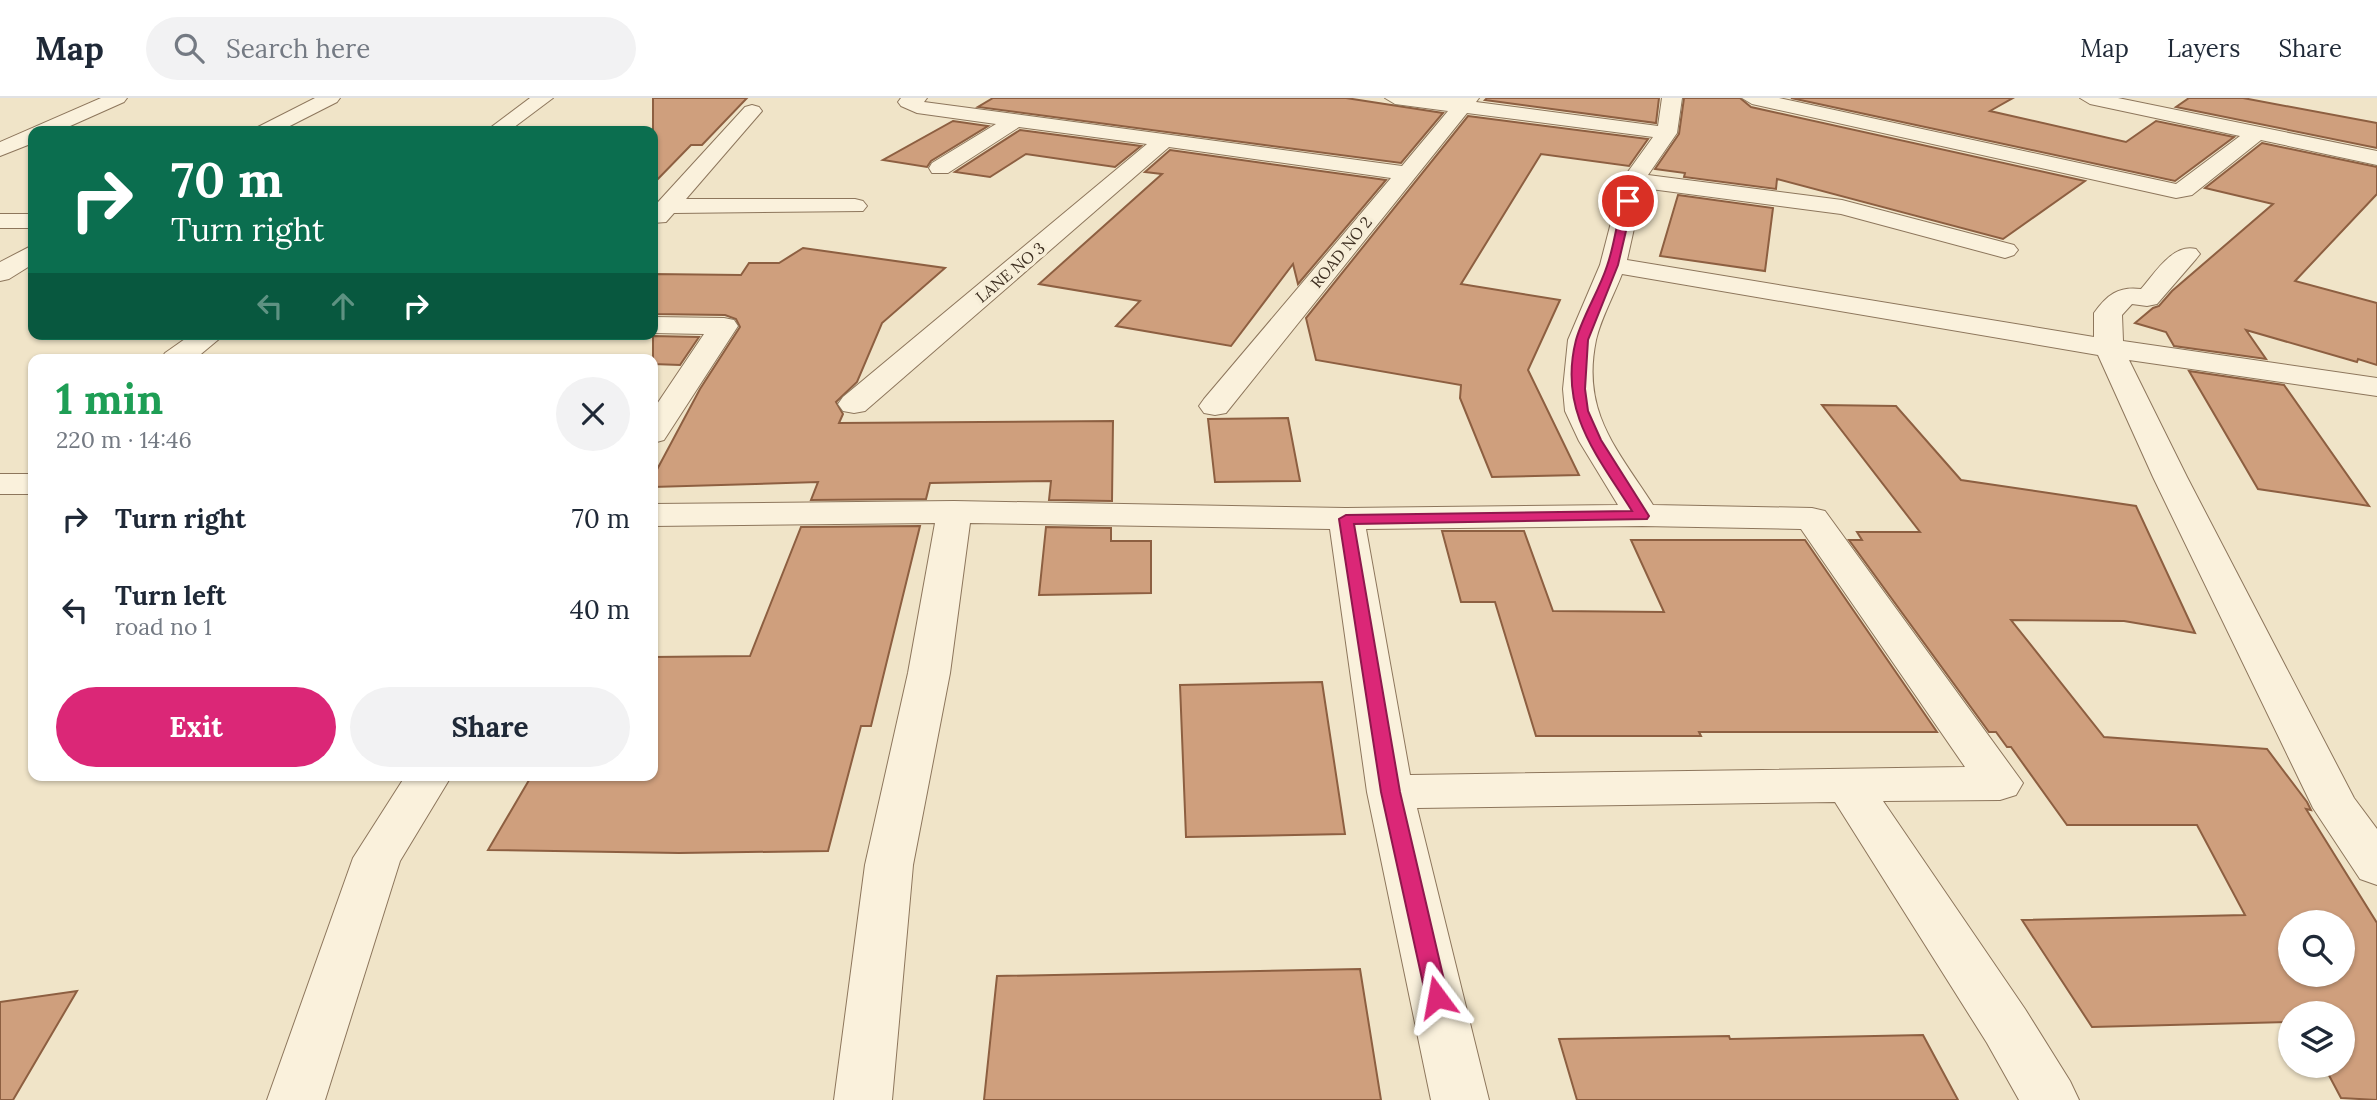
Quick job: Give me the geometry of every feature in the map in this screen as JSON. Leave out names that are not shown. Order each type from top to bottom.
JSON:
[{"type":"street","points":[[54,126],[117,98]]},
{"type":"street","points":[[275,126],[330,98]]},
{"type":"street","points":[[503,126],[543,98]]},
{"type":"street","points":[[917,98],[908,102],[917,107],[1407,173]]},
{"type":"street","points":[[1395,98],[1465,102],[1667,133]]},
{"type":"street","points":[[1642,516],[1595,440],[1581,411],[1582,340],[1613,265],[1633,180],[1667,133],[1672,98]]},
{"type":"street","points":[[1752,98],[2176,191],[2184,190],[2257,133]]},
{"type":"street","points":[[2090,98],[2377,158]]},
{"type":"street","name":"ROAD NO 2","points":[[1214,406],[1465,102]]},
{"type":"street","points":[[660,214],[752,111]]},
{"type":"street","points":[[940,168],[1017,119]]},
{"type":"street","points":[[0,150],[28,138]]},
{"type":"street","name":"LANE NO 3","points":[[854,404],[1166,139]]},
{"type":"street","points":[[1633,180],[1842,207],[2005,250]]},
{"type":"street","points":[[660,214],[855,206]]},
{"type":"street","points":[[0,221],[28,221]]},
{"type":"street","points":[[2187,254],[2147,299],[2126,295],[2108,313],[2108,337],[2170,477],[2357,813],[2377,866]]},
{"type":"street","points":[[0,273],[28,256]]},
{"type":"street","points":[[1613,265],[2108,337],[2377,368]]},
{"type":"street","points":[[658,325],[724,326],[658,425]]},
{"type":"street","points":[[2108,337],[2377,387]]},
{"type":"street","points":[[182,354],[202,340]]},
{"type":"street","points":[[863,1100],[889,866],[929,673],[954,512]]},
{"type":"street","points":[[658,515],[954,512],[1346,519],[1642,516],[1812,519],[2000,783],[1390,792]]},
{"type":"street","points":[[1346,519],[1390,792],[1460,1100]]},
{"type":"street","points":[[296,1100],[376,858],[426,781]]},
{"type":"street","points":[[1848,786],[2006,1026],[2050,1100]]},
{"type":"building","points":[[653,98],[747,98],[702,145],[691,145],[658,179],[658,126],[653,126]]},
{"type":"building","points":[[993,98],[1346,98],[1443,113],[1401,163],[978,107]]},
{"type":"building","points":[[1659,98],[1656,123],[1485,100]]},
{"type":"building","points":[[1684,98],[1740,98],[1751,107],[2085,181],[2003,239],[1777,179],[1776,189],[1684,177],[1685,173],[1655,169],[1679,134]]},
{"type":"building","points":[[1791,98],[2013,98],[1990,111],[2126,142],[2156,121],[2234,137],[2175,181]]},
{"type":"building","points":[[2189,98],[2243,98],[2377,123],[2377,148],[2176,107]]},
{"type":"building","points":[[1468,116],[1648,139],[1629,166],[1541,154],[1461,284],[1560,300],[1528,370],[1579,475],[1492,477],[1460,398],[1461,385],[1316,360],[1306,318]]},
{"type":"building","points":[[953,121],[988,126],[931,161],[927,167],[883,160]]},
{"type":"building","points":[[1020,130],[1141,146],[1115,167],[1026,154],[990,177],[955,172]]},
{"type":"building","points":[[2262,143],[2377,167],[2377,194],[2295,281],[2377,303],[2377,365],[2358,359],[2357,362],[2246,330],[2266,359],[2174,346],[2166,332],[2135,323],[2159,306],[2172,291],[2273,204],[2205,188]]},
{"type":"building","points":[[1170,150],[1386,180],[1298,284],[1293,264],[1231,346],[1116,326],[1140,301],[1039,284],[1162,174],[1145,172]]},
{"type":"building","points":[[1678,195],[1773,208],[1765,271],[1660,256]]},
{"type":"building","points":[[803,248],[945,268],[882,323],[857,382],[836,402],[843,414],[839,423],[1113,421],[1112,501],[1049,500],[1051,481],[930,483],[926,499],[811,500],[818,482],[658,487],[658,468],[700,389],[740,327],[736,319],[725,315],[658,314],[658,274],[741,275],[749,263],[779,263]]},
{"type":"building","points":[[658,336],[699,337],[680,365],[658,364],[658,354],[653,354],[653,340],[658,340]]},
{"type":"building","points":[[2189,371],[2284,385],[2369,506],[2258,489]]},
{"type":"building","points":[[1822,405],[1896,406],[1961,480],[2136,506],[2195,633],[2124,621],[2011,620],[2104,737],[2267,749],[2307,802],[2311,810],[2306,809],[2377,923],[2377,1100],[2341,1098],[2330,1078],[2355,1078],[2355,1001],[2278,1001],[2278,1022],[2092,1027],[2022,920],[2245,915],[2197,825],[2067,825],[2011,747],[2007,747],[1996,732],[1989,732],[1849,540],[1862,540],[1857,532],[1920,532]]},
{"type":"building","points":[[1288,418],[1300,481],[1215,482],[1208,419]]},
{"type":"building","points":[[920,526],[871,726],[861,726],[828,851],[679,853],[488,850],[528,781],[658,781],[658,657],[750,656],[801,527]]},
{"type":"building","points":[[1046,527],[1111,528],[1111,541],[1151,541],[1151,593],[1039,595]]},
{"type":"building","points":[[1442,531],[1524,531],[1553,611],[1664,612],[1631,540],[1805,540],[1937,732],[1699,732],[1701,736],[1536,736],[1495,602],[1461,602]]},
{"type":"building","points":[[1322,682],[1345,834],[1186,837],[1180,685]]},
{"type":"building","points":[[1360,969],[1381,1100],[984,1100],[997,976]]},
{"type":"building","points":[[77,991],[13,1100],[0,1100],[0,1002]]},
{"type":"building","points":[[1923,1035],[1958,1100],[1577,1100],[1559,1039],[1729,1036],[1730,1039]]},
{"type":"route","points":[[1437,997],[1390,792],[1346,519],[1642,516],[1595,440],[1581,411],[1578,389],[1582,340],[1613,265],[1628,201]]}]
